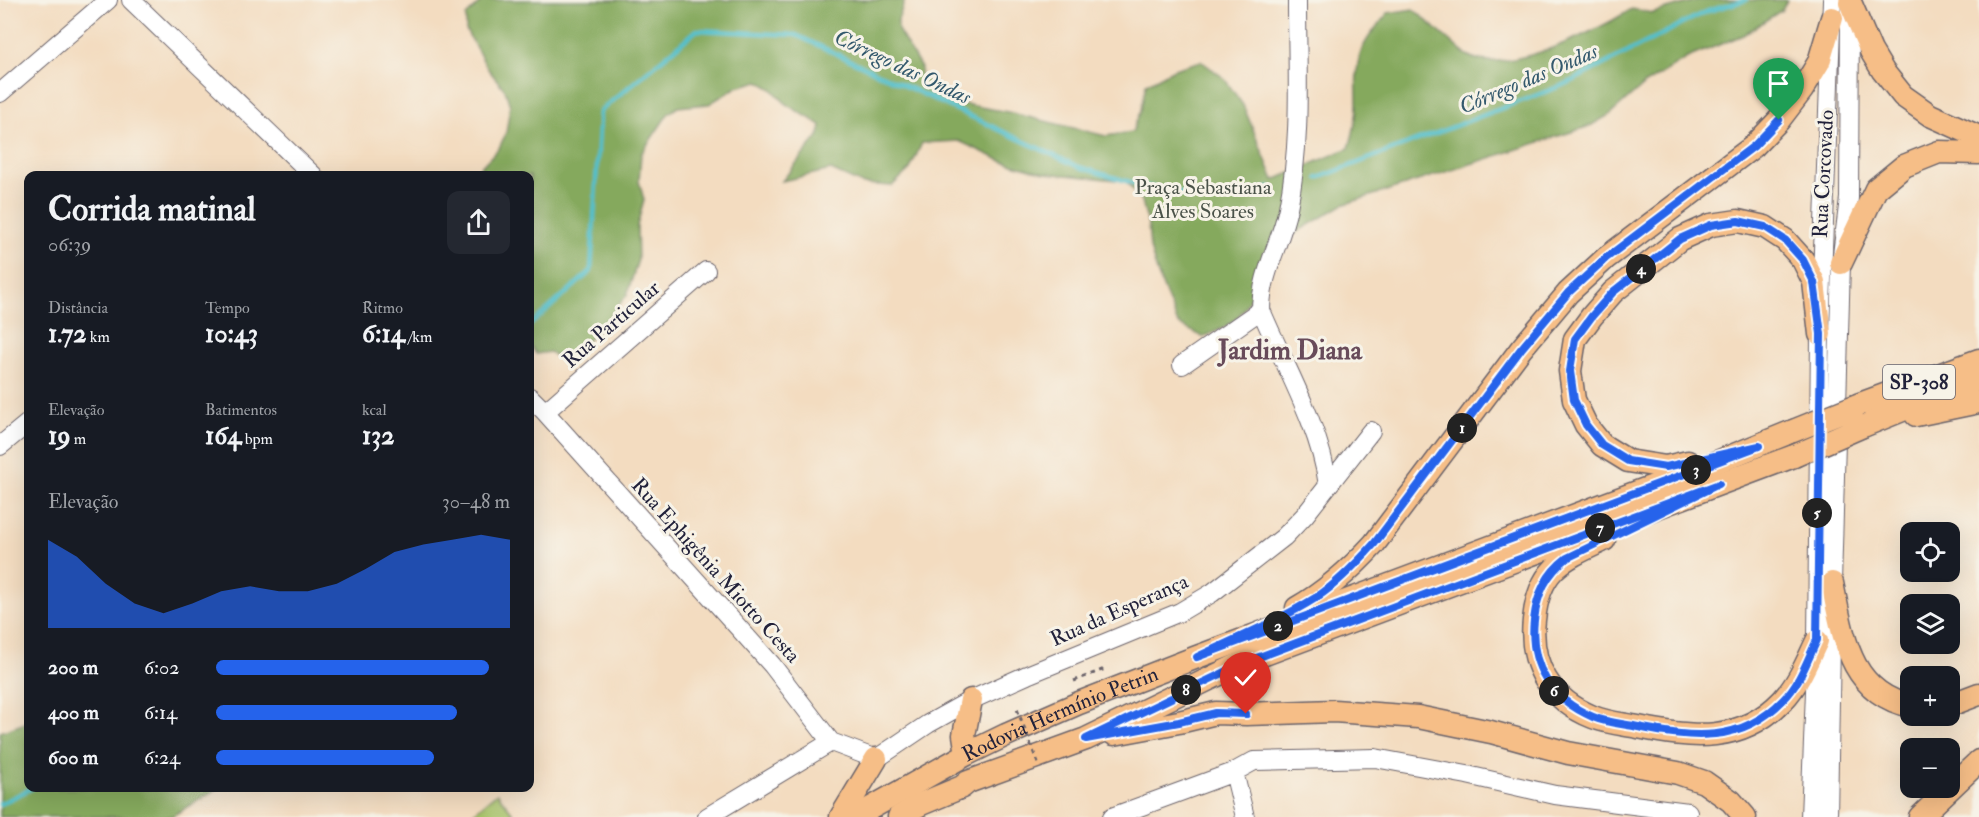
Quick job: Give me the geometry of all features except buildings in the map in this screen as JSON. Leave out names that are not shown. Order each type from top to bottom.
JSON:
[{"type":"main road","points":[[1841,5],[1883,71],[1903,96],[1930,115],[1979,137]]},
{"type":"main road","points":[[1197,657],[1287,614],[1318,596],[1355,565],[1374,544],[1521,349],[1568,293],[1606,258],[1754,146],[1779,120],[1802,90],[1819,62],[1841,5]]},
{"type":"main road","points":[[1841,263],[1876,189],[1904,165],[1939,152],[1979,153]]},
{"type":"main road","points":[[1759,446],[1666,467],[1628,461],[1602,445],[1586,425],[1574,400],[1570,371],[1575,339],[1613,292],[1680,239],[1711,225],[1738,221],[1765,227],[1785,240],[1803,260],[1814,282],[1821,334]]},
{"type":"main road","name":"Rodovia Hermínio Petrin","points":[[855,817],[967,754],[1079,703],[1759,446],[1860,404],[1979,360]]},
{"type":"main road","name":"Rodovia Hermínio Petrin","points":[[899,817],[968,782],[1086,739],[1246,662],[1794,456],[1979,379]]},
{"type":"main road","points":[[1872,422],[1922,415],[1979,402]]},
{"type":"main road","points":[[1719,484],[1567,558],[1554,568],[1542,586],[1535,607],[1532,638],[1535,658],[1542,674],[1557,694],[1571,706],[1595,718],[1686,736],[1715,735],[1739,729],[1763,717],[1783,700],[1799,680],[1817,640]]},
{"type":"main road","points":[[1832,583],[1844,639],[1856,669],[1868,683],[1888,698],[1900,702]]},
{"type":"main road","points":[[1960,701],[1979,694]]},
{"type":"main road","points":[[967,754],[964,735],[971,700]]},
{"type":"main road","points":[[1086,739],[1216,713],[1334,711],[1418,717],[1491,732],[1568,753],[1678,773],[1704,782],[1731,801],[1745,817]]},
{"type":"main road","points":[[841,817],[876,759]]},
{"type":"main road","points":[[1920,817],[1979,761]]},
{"type":"street","points":[[0,93],[108,0]]},
{"type":"street","points":[[131,0],[309,171]]},
{"type":"street","points":[[1297,0],[1297,131],[1294,166],[1285,218],[1263,286],[1261,310],[1308,418],[1324,460],[1328,485]]},
{"type":"street","name":"Rua Corcovado","points":[[1828,817],[1841,263],[1849,198],[1841,5]]},
{"type":"street","name":"Rua Corcovado","points":[[1810,817],[1817,640],[1821,334],[1841,5]]},
{"type":"street","name":"Rua Particular","points":[[545,412],[706,271]]},
{"type":"street","points":[[1182,365],[1261,310]]},
{"type":"street","name":"Rua Ephigênia Miotto Cesta","points":[[534,401],[772,665],[831,742]]},
{"type":"street","points":[[0,446],[24,426]]},
{"type":"street","name":"Rua da Esperança","points":[[876,759],[928,724],[971,700],[1180,612],[1212,592],[1284,537],[1305,515],[1371,430]]},
{"type":"street","points":[[707,817],[831,742],[876,759]]},
{"type":"street","points":[[1112,817],[1234,772],[1254,761],[1375,758],[1467,775],[1555,795],[1688,812]]},
{"type":"street","points":[[1234,772],[1245,817]]},
{"type":"path","points":[[1017,709],[1039,766]]},
{"type":"green space","name":"Praça Sebastiana Alves Soares","points":[[483,0],[905,0],[898,20],[898,30],[921,68],[920,76],[940,87],[958,103],[1008,112],[1106,136],[1132,132],[1141,110],[1146,84],[1174,69],[1201,61],[1224,78],[1243,105],[1274,180],[1349,148],[1356,119],[1358,61],[1368,38],[1388,13],[1413,9],[1467,55],[1483,60],[1504,60],[1527,56],[1575,39],[1632,9],[1653,13],[1698,0],[1787,0],[1782,10],[1743,35],[1687,58],[1645,84],[1611,114],[1590,126],[1342,205],[1265,251],[1252,294],[1242,313],[1225,327],[1203,337],[1178,324],[1158,275],[1150,248],[1148,225],[1142,201],[1126,181],[1045,173],[1002,161],[959,141],[922,143],[910,169],[892,186],[862,184],[831,170],[782,181],[819,135],[821,125],[787,105],[772,89],[759,81],[737,87],[709,104],[678,107],[668,114],[641,154],[639,181],[644,200],[637,226],[638,260],[627,295],[596,333],[567,358],[560,360],[550,352],[536,354],[534,351],[534,171],[477,171],[499,148],[506,133],[510,106],[505,90],[488,69],[466,30],[466,16]]},
{"type":"green space","points":[[24,723],[24,792],[212,792],[171,817],[0,817],[0,732]]},
{"type":"green space","points":[[497,793],[516,817],[468,817]]},
{"type":"waterway","name":"Córrego das Ondas","points":[[1318,178],[1566,84],[1705,12],[1746,0]]},
{"type":"waterway","name":"Córrego das Ondas","points":[[534,321],[591,271],[600,111],[697,30],[796,35],[1079,167],[1140,185],[1184,194],[1223,197],[1271,188]]},
{"type":"waterway","name":"Córrego das Ondas","points":[[0,804],[24,792]]},
{"type":"district","name":"Jardim Diana","points":[[1290,350]]},
{"type":"route","points":[[1246,714],[1216,713],[1086,739],[1246,662],[1719,484],[1567,558],[1554,568],[1542,586],[1535,607],[1532,638],[1535,658],[1542,674],[1557,694],[1571,706],[1595,718],[1686,736],[1715,735],[1739,729],[1763,717],[1783,700],[1799,680],[1817,640],[1817,498],[1821,334],[1814,282],[1803,260],[1785,240],[1765,227],[1738,221],[1711,225],[1680,239],[1613,292],[1575,339],[1570,371],[1574,400],[1586,425],[1602,445],[1628,461],[1666,467],[1759,446],[1197,657],[1287,614],[1318,596],[1355,565],[1374,544],[1521,349],[1568,293],[1606,258],[1754,146],[1779,120]]}]
